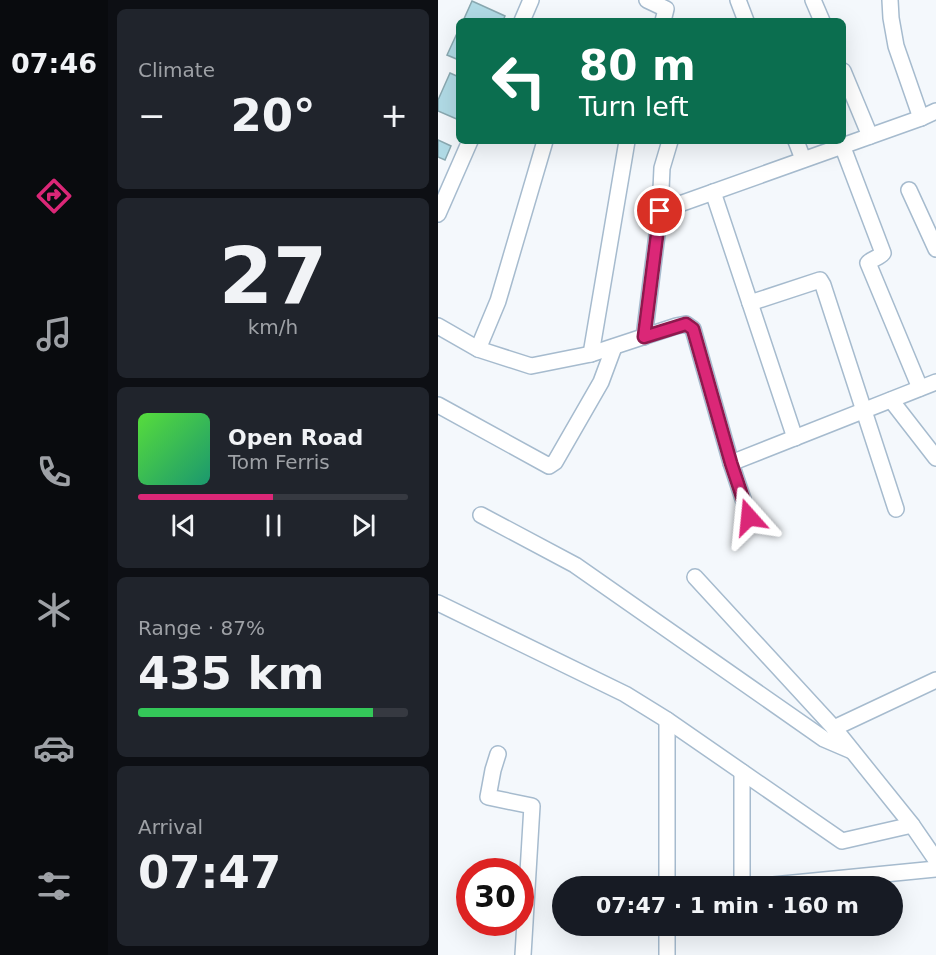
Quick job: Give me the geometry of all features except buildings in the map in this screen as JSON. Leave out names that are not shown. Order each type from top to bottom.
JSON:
[{"type":"street","points":[[523,18],[531,0]]},
{"type":"street","points":[[647,0],[666,9],[664,18]]},
{"type":"street","points":[[738,0],[745,18]]},
{"type":"street","points":[[813,0],[821,18]]},
{"type":"street","points":[[890,0],[896,46],[921,118]]},
{"type":"street","points":[[846,78],[870,136]]},
{"type":"street","points":[[846,144],[936,111]]},
{"type":"street","points":[[438,214],[469,144]]},
{"type":"street","points":[[478,349],[498,301],[544,144]]},
{"type":"street","points":[[591,354],[626,144]]},
{"type":"street","points":[[644,337],[660,211],[662,168],[669,144]]},
{"type":"street","points":[[797,144],[803,159]]},
{"type":"street","points":[[660,211],[845,144]]},
{"type":"street","points":[[842,145],[883,253],[868,263],[920,388]]},
{"type":"street","points":[[909,190],[936,249]]},
{"type":"street","points":[[713,192],[795,438]]},
{"type":"street","points":[[750,303],[820,280],[824,285],[896,509]]},
{"type":"street","points":[[438,326],[478,349],[531,366],[591,354],[686,324],[693,329],[731,463],[749,517]]},
{"type":"street","points":[[438,405],[549,466],[555,462],[601,382],[614,347]]},
{"type":"street","points":[[731,463],[936,382]]},
{"type":"street","points":[[891,400],[936,458]]},
{"type":"street","points":[[481,515],[575,565],[824,739],[852,751]]},
{"type":"street","points":[[695,577],[834,728],[912,825],[936,860]]},
{"type":"street","points":[[438,603],[625,694],[667,720],[842,841],[912,825]]},
{"type":"street","points":[[834,728],[936,680]]},
{"type":"street","points":[[667,720],[667,876]]},
{"type":"street","points":[[498,754],[488,797],[532,806],[523,955]]},
{"type":"street","points":[[742,772],[742,876]]},
{"type":"street","points":[[865,876],[936,869]]},
{"type":"street","points":[[667,936],[667,955]]},
{"type":"route","points":[[660,211],[644,337],[686,324],[693,329],[731,463],[749,517]]}]
